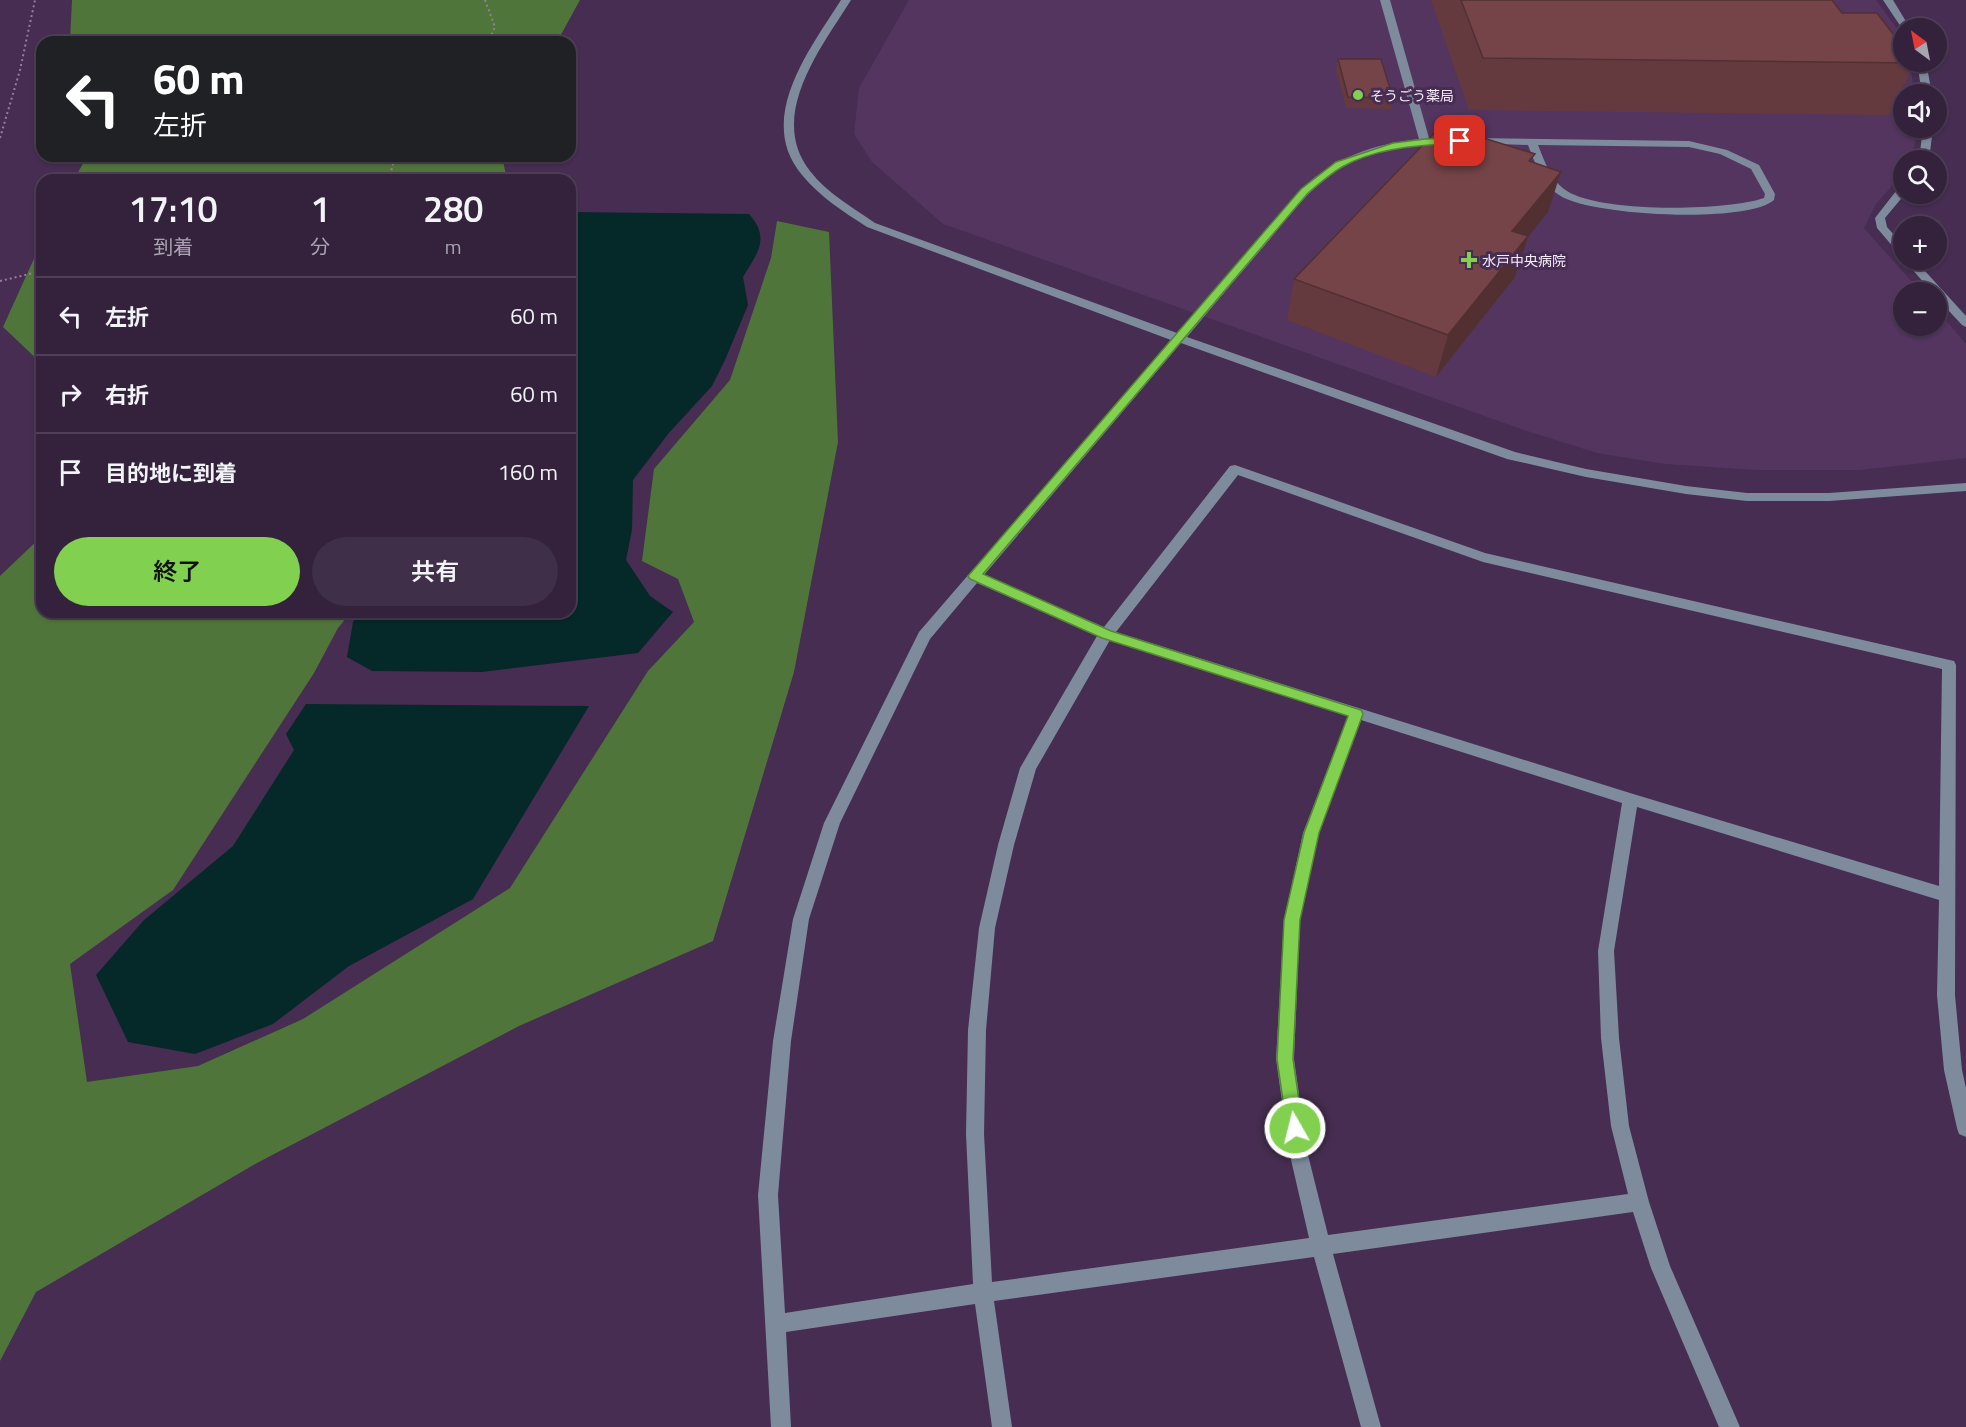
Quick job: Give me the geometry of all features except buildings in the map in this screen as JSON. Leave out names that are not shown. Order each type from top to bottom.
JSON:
[{"type":"street","points":[[846,0],[800,74],[790,100],[786,121],[789,142],[801,166],[840,206],[872,225],[1178,338],[1512,456],[1586,473],[1686,490],[1747,496],[1829,497],[1966,487]]},
{"type":"street","points":[[1385,0],[1425,141]]},
{"type":"street","points":[[1888,0],[1900,18]]},
{"type":"street","points":[[781,1427],[768,1195],[782,1041],[801,919],[832,823],[924,636],[1305,191],[1339,164],[1396,145],[1425,141],[1460,141],[1689,144],[1706,147],[1743,160],[1755,168],[1770,194],[1769,200],[1758,206],[1718,210],[1612,207],[1583,203],[1555,188],[1545,177],[1532,142]]},
{"type":"street","points":[[1893,202],[1880,218],[1882,228],[1893,240]]},
{"type":"street","points":[[1918,270],[1966,323]]},
{"type":"street","points":[[1002,1427],[983,1292],[975,1134],[977,1030],[987,928],[1006,845],[1028,768],[1107,634],[1235,469],[1483,558],[1949,665],[1946,995],[1953,1070],[1966,1128]]},
{"type":"street","points":[[974,576],[1107,634],[1356,714],[1946,895]]},
{"type":"street","points":[[1356,714],[1311,833],[1292,920],[1285,1059],[1298,1151],[1321,1247],[1371,1427]]},
{"type":"street","points":[[1630,799],[1606,951],[1610,1038],[1620,1126],[1639,1202],[1661,1268],[1731,1427]]},
{"type":"street","points":[[776,1324],[983,1292],[1639,1202]]},
{"type":"path","points":[[0,138],[20,70],[35,0]]},
{"type":"path","points":[[485,0],[495,27],[491,36]]},
{"type":"path","points":[[0,281],[36,272]]},
{"type":"shaded area","name":"水戸中央病院","points":[[909,0],[1876,0],[1893,23],[1893,72],[1911,72],[1913,84],[1893,84],[1893,138],[1916,138],[1913,150],[1893,150],[1893,185],[1876,204],[1864,228],[1893,261],[1893,270],[1901,270],[1912,282],[1893,282],[1893,336],[1947,336],[1947,322],[1966,344],[1966,458],[1860,470],[1755,470],[1665,464],[1597,453],[1527,431],[943,224],[872,162],[854,134],[859,88]]},
{"type":"shaded area","points":[[576,212],[749,214],[759,231],[760,246],[743,277],[748,305],[725,360],[712,386],[668,434],[633,480],[632,530],[626,560],[650,596],[673,612],[638,653],[482,672],[372,671],[347,657],[353,622],[356,618],[576,618]]},
{"type":"shaded area","points":[[306,704],[589,706],[473,899],[349,966],[273,1024],[195,1054],[128,1042],[96,975],[144,920],[233,846],[294,750],[286,734]]},
{"type":"green space","points":[[72,0],[580,0],[560,36],[70,36]]},
{"type":"green space","points":[[84,162],[503,162],[506,174],[77,174]]},
{"type":"green space","points":[[777,221],[829,232],[838,442],[794,672],[713,941],[519,1026],[257,1163],[36,1292],[0,1361],[0,576],[36,542],[36,618],[346,618],[338,628],[314,673],[173,890],[70,964],[87,1082],[198,1066],[303,1019],[510,888],[648,671],[694,622],[678,579],[642,561],[654,469],[730,380],[771,258]]},
{"type":"green space","points":[[36,254],[36,358],[3,327]]},
{"type":"place","name":"そうごう薬局","points":[[1358,95]]},
{"type":"place","name":"水戸中央病院","points":[[1469,260]]},
{"type":"route","points":[[1295,1128],[1285,1059],[1292,920],[1311,833],[1356,714],[1107,634],[974,576],[1305,191],[1339,164],[1374,152],[1396,145],[1425,141],[1460,141]]}]
